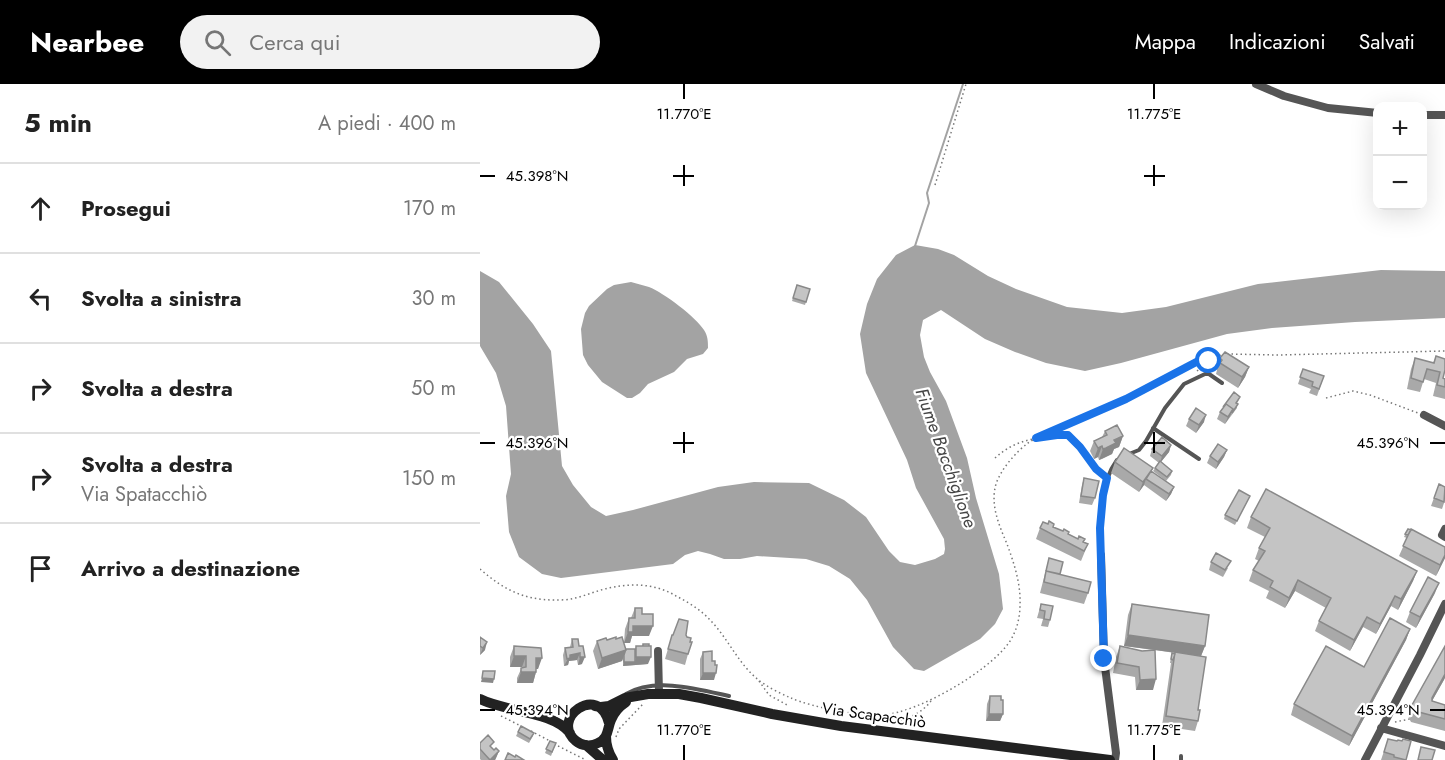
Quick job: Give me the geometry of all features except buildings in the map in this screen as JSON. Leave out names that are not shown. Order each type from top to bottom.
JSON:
[{"type":"street","points":[[1257,84],[1284,96],[1328,108],[1373,113]]},
{"type":"street","points":[[1427,115],[1445,116]]},
{"type":"street","points":[[1424,415],[1445,426]]},
{"type":"street","points":[[1445,529],[1442,536],[1445,537]]},
{"type":"street","points":[[1101,555],[1104,659],[1115,760]]},
{"type":"street","points":[[1365,760],[1384,729],[1445,604]]},
{"type":"street","points":[[658,651],[659,690]]},
{"type":"street","name":"Via Scapacchiò","points":[[595,706],[609,706],[630,695],[659,690],[841,726],[1110,760]]},
{"type":"street","points":[[609,723],[630,695]]},
{"type":"street","points":[[480,699],[561,723],[576,741],[586,745],[603,760]]},
{"type":"street","points":[[530,713],[561,715],[580,707],[595,706],[605,712],[609,723],[606,743],[613,760]]},
{"type":"street","points":[[570,733],[571,715],[580,707]]},
{"type":"street","points":[[1384,729],[1445,746]]},
{"type":"street","points":[[586,745],[598,744],[606,736]]},
{"type":"lane","points":[[1101,555],[1100,528],[1103,495],[1110,470],[1117,460],[1139,450],[1165,408],[1184,384],[1205,374],[1209,374],[1222,383]]},
{"type":"lane","points":[[1153,428],[1199,459]]},
{"type":"lane","points":[[659,690],[684,686],[729,696]]},
{"type":"path","points":[[935,185],[966,84]]},
{"type":"path","points":[[757,679],[793,699],[822,708],[879,716],[897,713],[932,699],[988,664],[1009,643],[1019,621],[1021,604],[1019,586],[996,515],[994,500],[996,483],[1005,468],[1025,445],[1036,438],[1126,399],[1202,359],[1216,356],[1445,351]]},
{"type":"path","points":[[1195,373],[1216,356]]},
{"type":"path","points":[[1326,398],[1353,392],[1370,395],[1424,415]]},
{"type":"path","points":[[995,458],[1005,449],[1023,441],[1068,435],[1096,469],[1107,478]]},
{"type":"path","points":[[480,569],[503,587],[522,596],[545,600],[569,600],[625,585],[644,584],[673,593],[710,619],[769,695],[793,709]]},
{"type":"path","points":[[890,725],[926,708],[932,699]]},
{"type":"path","points":[[493,712],[520,726]]},
{"type":"path","points":[[1384,729],[1399,720],[1414,719]]},
{"type":"path","points":[[530,731],[586,760]]},
{"type":"water","name":"Fiume Bacchiglione","points":[[915,245],[938,249],[954,255],[988,276],[1016,289],[1067,307],[1122,313],[1166,307],[1258,284],[1381,270],[1445,271],[1445,318],[1272,328],[1227,334],[1085,371],[1046,363],[1015,352],[985,339],[941,310],[923,320],[920,335],[924,357],[946,401],[967,458],[976,498],[999,574],[1003,609],[995,624],[980,639],[924,671],[914,669],[893,647],[867,600],[850,579],[829,566],[806,559],[757,556],[724,559],[698,551],[685,555],[673,564],[561,578],[542,574],[519,557],[509,532],[506,496],[511,474],[506,406],[496,373],[480,346],[480,271],[499,282],[533,324],[551,351],[562,466],[573,485],[591,507],[606,516],[718,487],[754,482],[809,483],[844,500],[866,517],[889,551],[900,562],[915,565],[944,554],[944,539],[916,488],[907,460],[866,373],[860,334],[867,304],[877,279],[896,255]]},
{"type":"water","points":[[631,282],[655,290],[687,312],[705,332],[708,348],[703,354],[687,359],[674,372],[648,384],[632,398],[627,398],[602,382],[588,365],[583,355],[581,329],[589,306],[607,289],[614,285]]},
{"type":"waterway","points":[[915,246],[929,203],[927,193],[963,84]]},
{"type":"route","points":[[1104,659],[1100,528],[1107,478],[1096,469],[1068,435],[1036,438],[1126,399],[1202,359],[1216,356],[1209,361]]}]
